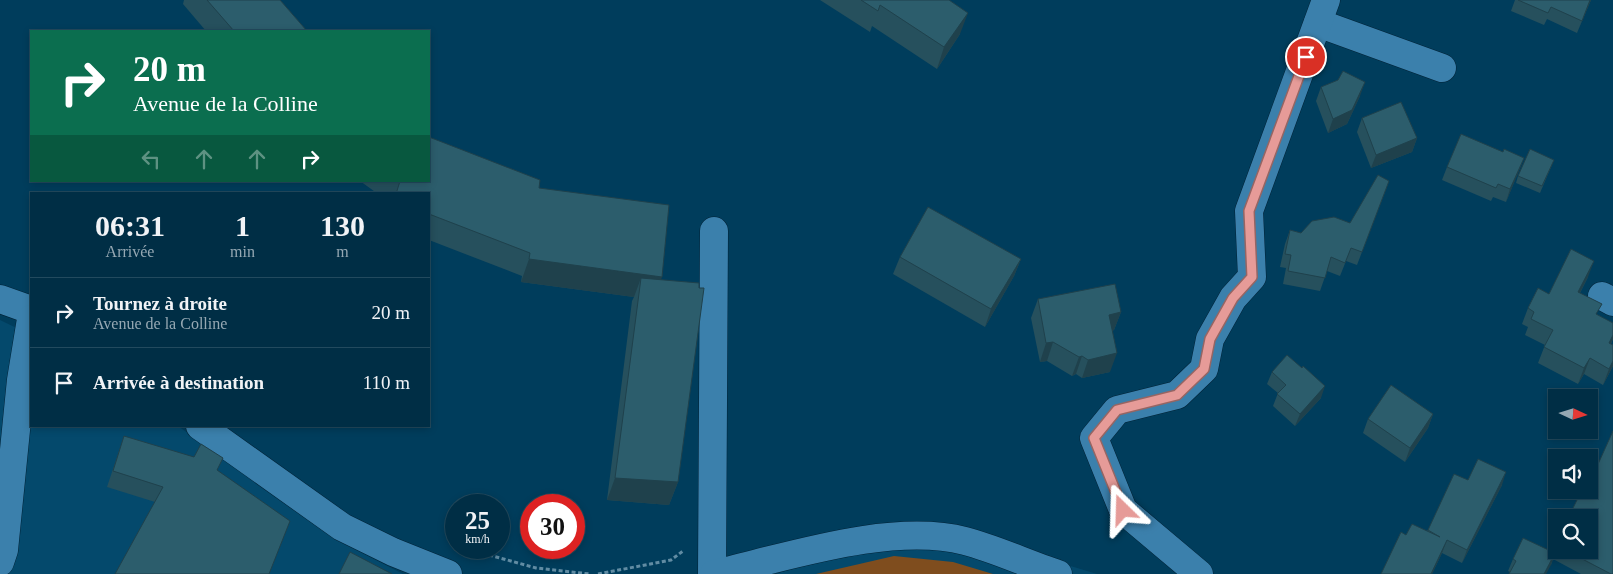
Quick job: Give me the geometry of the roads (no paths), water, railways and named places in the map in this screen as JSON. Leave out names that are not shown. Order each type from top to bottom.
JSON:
[{"type":"street","points":[[1199,574],[1123,510],[1094,438],[1117,410],[1177,395],[1204,369],[1210,339],[1233,298],[1252,277],[1249,211],[1322,11],[1442,68]]},
{"type":"street","points":[[714,231],[713,574],[742,571],[861,540],[920,535],[964,541],[1058,574]]},
{"type":"street","points":[[0,299],[30,310]]},
{"type":"street","points":[[0,562],[4,550],[21,380],[30,325]]},
{"type":"street","points":[[201,427],[342,527],[393,552],[448,574]]}]
